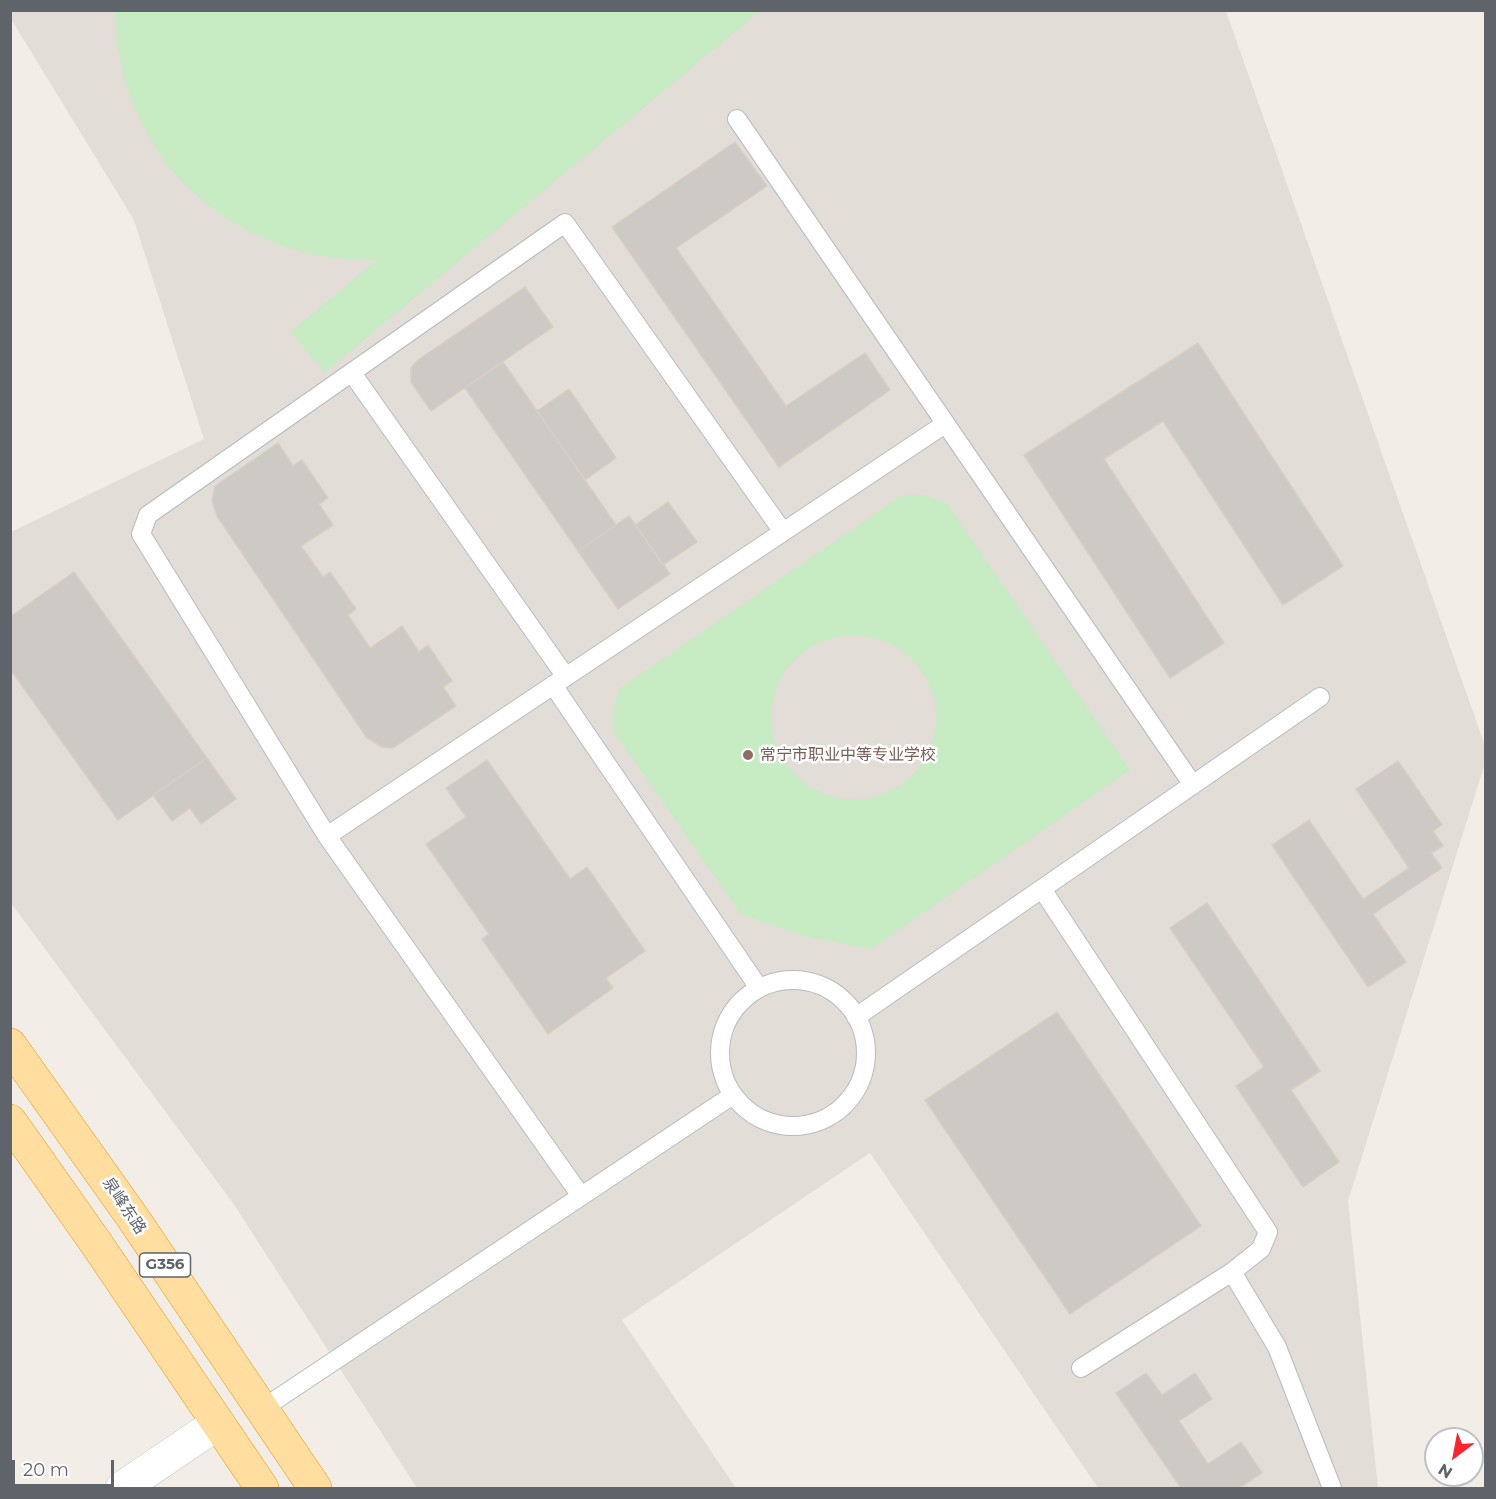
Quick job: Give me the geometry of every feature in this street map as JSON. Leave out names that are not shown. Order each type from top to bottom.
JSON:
[{"type":"highway","name":"泉峰东路","points":[[10,1045],[82,1144],[315,1488]]},
{"type":"highway","name":"G356","points":[[10,1121],[96,1243],[262,1488]]},
{"type":"street","points":[[123,1488],[218,1424]]},
{"type":"lane","points":[[737,118],[1193,784]]},
{"type":"lane","points":[[581,1196],[327,836],[141,534],[148,515],[565,224],[783,532]]},
{"type":"lane","points":[[352,373],[560,681],[759,988]]},
{"type":"lane","points":[[327,836],[945,424]]},
{"type":"lane","points":[[856,1017],[1320,697]]},
{"type":"lane","points":[[1042,889],[1268,1232],[1261,1249],[1232,1272],[1081,1368]]},
{"type":"lane","points":[[799,980],[819,985],[837,995],[852,1009],[862,1027],[866,1047],[865,1067],[858,1087],[847,1104],[831,1116],[805,1125],[778,1125],[753,1113],[733,1095],[724,1079],[720,1061],[721,1042],[725,1026],[733,1011],[759,988],[779,981],[799,980]]},
{"type":"lane","points":[[262,1409],[733,1095]]},
{"type":"lane","points":[[1232,1272],[1277,1347],[1332,1488]]},
{"type":"shaded area","name":"常宁市职业中等专业学校","points":[[11,11],[1226,11],[1485,746],[1485,763],[1348,1201],[1378,1488],[1098,1488],[870,1153],[622,1320],[736,1488],[417,1488],[233,1203],[11,903],[11,532],[204,439],[134,220],[11,19]]},
{"type":"green space","points":[[116,10],[760,11],[325,372],[291,332],[377,260],[344,259],[310,254],[277,244],[246,230],[217,212],[191,190],[167,165],[134,106],[123,74],[117,41]]},
{"type":"green space","points":[[924,495],[946,502],[1130,770],[871,949],[805,936],[741,914],[614,732],[614,709],[619,689],[901,496]],"holes":[[[858,635],[879,639],[898,648],[915,662],[927,679],[935,699],[937,720],[933,741],[925,761],[911,777],[896,788],[879,796],[860,800],[842,799],[823,794],[807,785],[793,772],[782,757],[774,740],[771,722],[776,687],[785,671],[799,655],[817,643],[837,637]]]},
{"type":"building","points":[[735,142],[767,186],[676,248],[786,406],[865,353],[890,390],[779,467],[612,227]]},
{"type":"building","points":[[525,287],[553,327],[431,411],[411,382],[411,368],[418,360]]},
{"type":"building","points":[[1198,343],[1343,566],[1283,605],[1163,421],[1104,459],[1224,643],[1170,678],[1024,455]]},
{"type":"building","points":[[503,362],[616,525],[578,551],[465,388]]},
{"type":"building","points":[[569,389],[616,458],[585,480],[537,411]]},
{"type":"building","points":[[278,443],[293,466],[302,460],[328,498],[319,504],[333,525],[301,546],[323,577],[330,572],[356,609],[348,615],[370,648],[402,626],[419,652],[428,645],[452,681],[443,687],[456,706],[393,748],[382,747],[367,738],[217,516],[212,501],[215,486]]},
{"type":"building","points":[[668,502],[697,542],[663,565],[635,525]]},
{"type":"building","points":[[629,516],[670,574],[618,609],[578,551]]},
{"type":"building","points":[[74,572],[207,758],[118,820],[10,669],[10,617]]},
{"type":"building","points":[[207,758],[236,799],[201,824],[190,808],[172,821],[153,795]]},
{"type":"building","points":[[487,760],[570,879],[587,867],[645,951],[606,978],[613,988],[548,1034],[482,939],[489,934],[426,844],[466,817],[446,788]]},
{"type":"building","points":[[1398,761],[1442,825],[1433,831],[1443,846],[1431,853],[1442,868],[1373,914],[1406,962],[1368,987],[1272,845],[1309,820],[1363,899],[1409,868],[1356,789]]},
{"type":"building","points":[[1207,903],[1320,1071],[1291,1090],[1339,1162],[1303,1187],[1236,1086],[1264,1067],[1170,928]]},
{"type":"building","points":[[1057,1012],[1201,1226],[1070,1314],[925,1100]]},
{"type":"building","points":[[1146,1373],[1162,1395],[1195,1373],[1212,1399],[1179,1421],[1208,1464],[1241,1442],[1262,1473],[1239,1488],[1181,1488],[1116,1393]]},
{"type":"place","name":"常宁市职业中等专业学校","points":[[748,755]]}]
